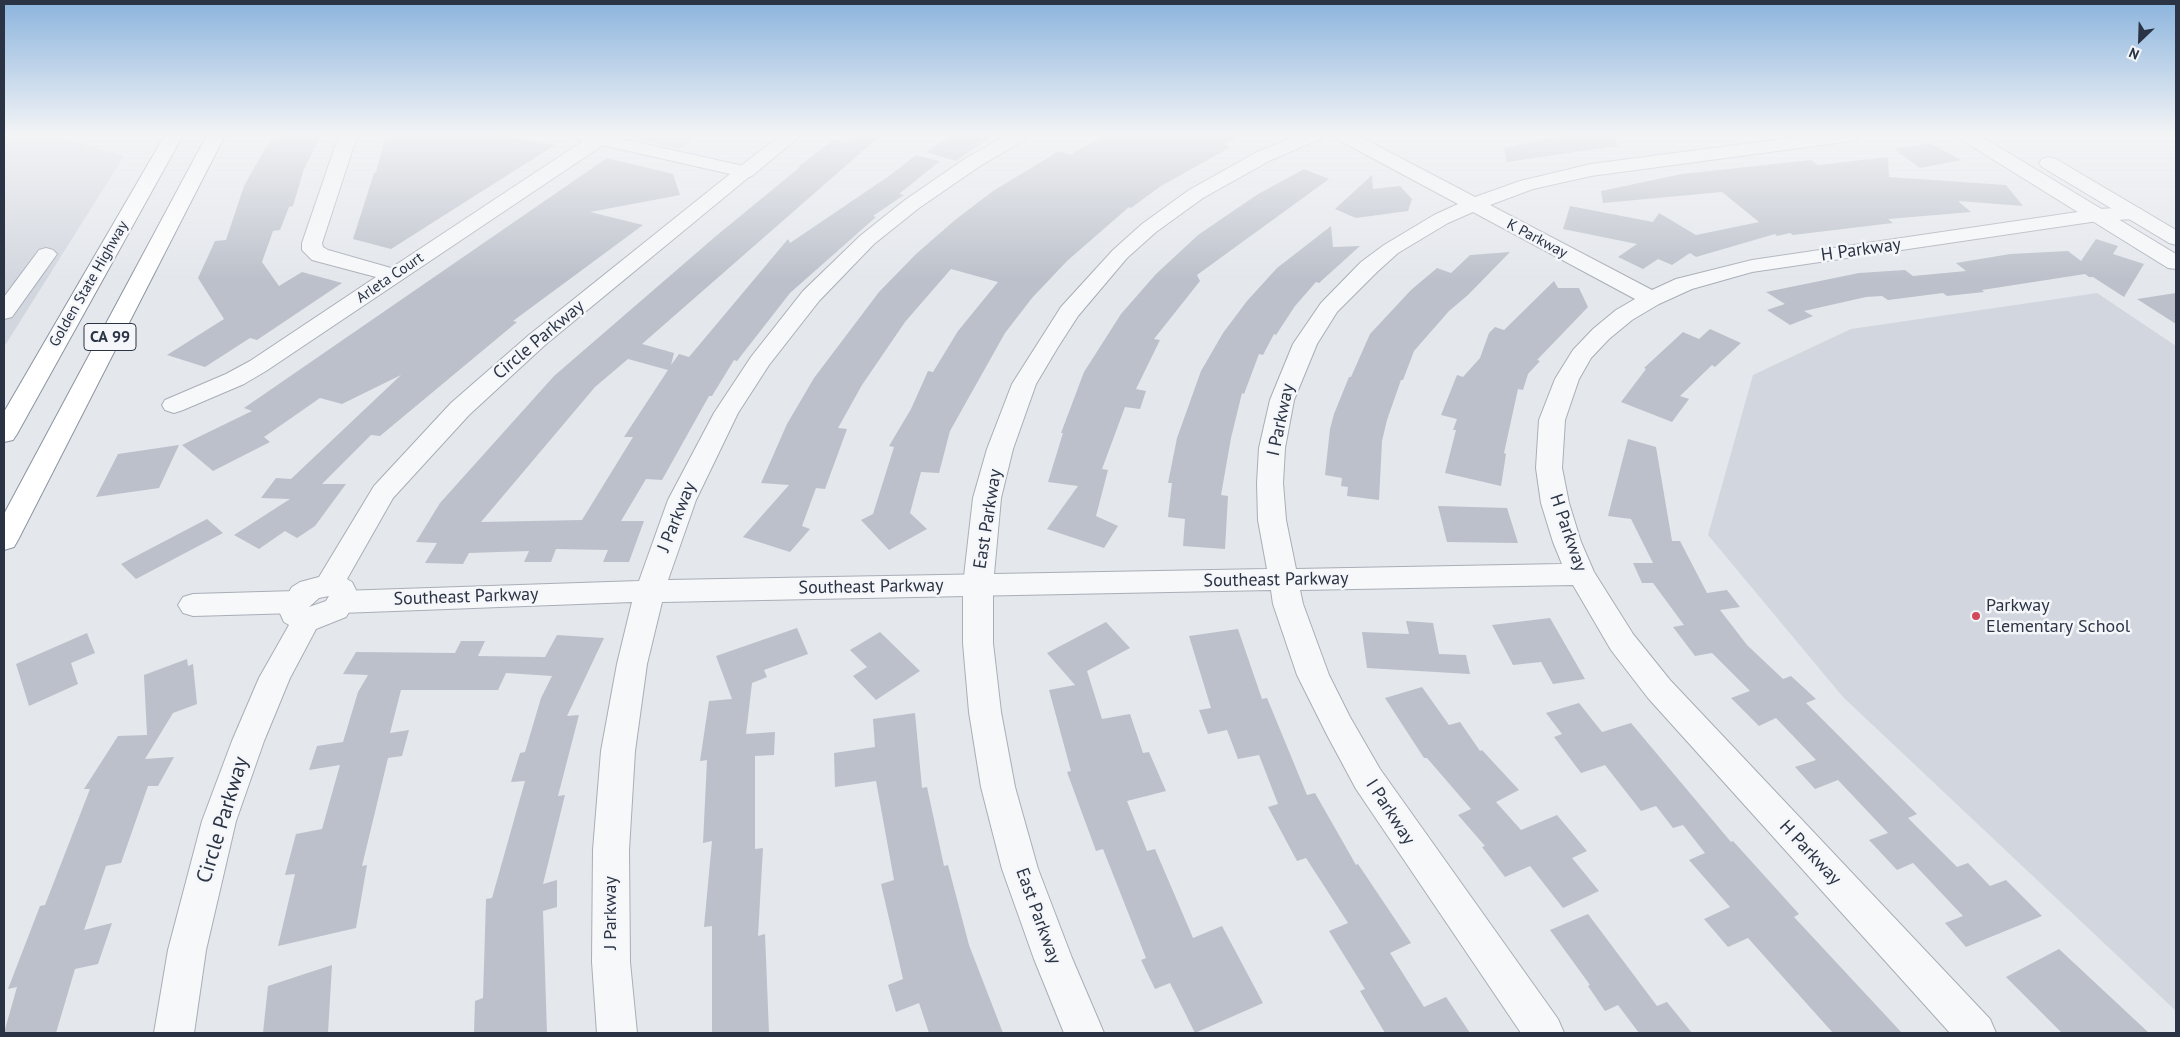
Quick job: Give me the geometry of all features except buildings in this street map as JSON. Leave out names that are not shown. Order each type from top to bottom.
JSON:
[{"type":"highway","name":"Golden State Highway","points":[[4,434],[146,183]]},
{"type":"highway","name":"CA 99","points":[[4,540],[191,183]]},
{"type":"street","points":[[332,183],[312,243],[313,250],[320,255],[395,276]]},
{"type":"street","name":"Arleta Court","points":[[174,405],[235,379],[395,276],[526,183]]},
{"type":"street","name":"Circle Parkway","points":[[335,594],[383,492],[460,408],[537,340],[731,183]]},
{"type":"street","name":"J Parkway","points":[[617,1033],[611,962],[610,850],[616,771],[632,664],[650,591],[682,500],[722,421],[759,362],[793,317],[830,277],[892,219],[941,183]]},
{"type":"street","name":"East Parkway","points":[[1084,1033],[1053,959],[1020,869],[998,787],[985,712],[978,643],[978,585],[987,498],[1007,427],[1024,384],[1069,312],[1120,254],[1149,228],[1180,205],[1216,183]]},
{"type":"street","name":"K Parkway","points":[[1432,183],[1651,299]]},
{"type":"street","name":"I Parkway","points":[[1534,183],[1472,205],[1416,233],[1369,267],[1329,308],[1305,344],[1282,400],[1272,448],[1270,483],[1272,520],[1288,604],[1313,675],[1338,726],[1368,779],[1544,1033]]},
{"type":"street","points":[[2046,183],[2176,262]]},
{"type":"street","points":[[2083,183],[2176,239]]},
{"type":"street","name":"H Parkway","points":[[1976,1033],[1659,689],[1622,642],[1581,574],[1567,542],[1554,494],[1550,468],[1550,451],[1556,406],[1567,379],[1581,355],[1608,328],[1624,315],[1651,299],[1684,284],[1752,266],[2098,215],[2134,214]]},
{"type":"street","points":[[4,312],[46,254]]},
{"type":"street","name":"Southeast Parkway","points":[[335,594],[650,591],[1581,574]]},
{"type":"street","points":[[193,604],[327,614],[335,594]]},
{"type":"street","name":"Circle Parkway","points":[[174,1033],[187,950],[219,820],[248,741],[302,611]]},
{"type":"shaded area","points":[[4,183],[107,183],[4,347]]},
{"type":"shaded area","name":"Parkway Elementary School","points":[[2097,293],[2176,346],[2176,1011],[1843,697],[1708,535],[1753,375],[1851,329]]},
{"type":"place","name":"Parkway Elementary School","points":[[1976,616]]}]
